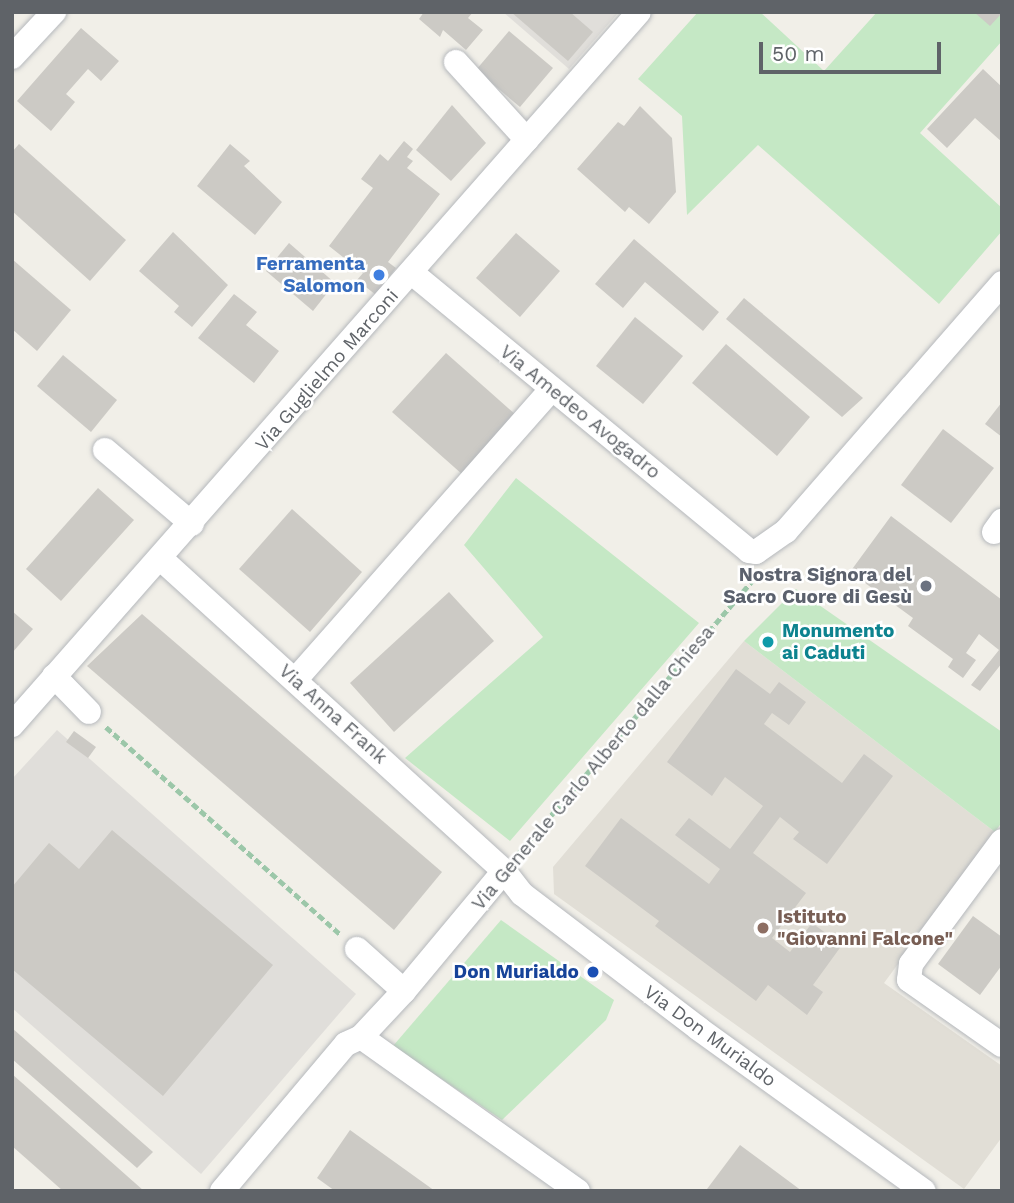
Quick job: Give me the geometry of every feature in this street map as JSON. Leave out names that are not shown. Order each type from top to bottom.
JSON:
[{"type":"street","points":[[12,57],[54,12]]},
{"type":"street","name":"Via Guglielmo Marconi","points":[[14,719],[54,676],[125,585],[160,558],[192,524],[298,388],[412,273],[639,12]]},
{"type":"street","points":[[456,62],[527,140]]},
{"type":"street","name":"Via Amedeo Avogadro","points":[[412,273],[749,551]]},
{"type":"street","points":[[749,551],[766,550],[786,531],[1002,283]]},
{"type":"street","points":[[296,679],[551,390]]},
{"type":"street","points":[[104,450],[192,524]]},
{"type":"street","name":"Via Anna Frank","points":[[160,558],[504,871]]},
{"type":"street","points":[[54,676],[89,712]]},
{"type":"street","points":[[1002,841],[911,964],[909,980],[1002,1045]]},
{"type":"street","name":"Via Generale Carlo Alberto dalla Chiesa","points":[[222,1191],[346,1044],[361,1037],[404,992],[504,871]]},
{"type":"street","name":"Via Don Murialdo","points":[[504,871],[522,894],[699,1029],[924,1191]]},
{"type":"street","points":[[357,949],[404,992]]},
{"type":"street","points":[[361,1037],[578,1191]]},
{"type":"path","name":"Via Generale Carlo Alberto dalla Chiesa","points":[[504,871],[752,581],[749,551]]},
{"type":"path","points":[[89,712],[357,949]]},
{"type":"shaded area","points":[[503,12],[619,12],[569,69]]},
{"type":"shaded area","name":"Istituto \"Giovanni Falcone\"","points":[[744,641],[995,832],[884,983],[1002,1066],[1002,1137],[964,1189],[554,894],[553,867]]},
{"type":"shaded area","points":[[57,730],[356,994],[201,1174],[12,1008],[12,779]]},
{"type":"green space","points":[[698,12],[760,12],[824,71],[877,12],[1002,12],[1002,41],[920,133],[1002,208],[1002,231],[939,304],[758,145],[687,215],[682,116],[638,79]]},
{"type":"green space","points":[[516,478],[699,623],[510,841],[405,758],[543,637],[464,545]]},
{"type":"green space","points":[[796,589],[1002,732],[1002,822],[995,832],[744,641]]},
{"type":"green space","points":[[501,920],[614,1000],[606,1020],[502,1120],[393,1046]]},
{"type":"building","points":[[424,12],[473,12],[468,18],[483,30],[466,50],[443,30],[440,37],[419,19]]},
{"type":"building","points":[[511,12],[570,12],[593,32],[568,61]]},
{"type":"building","points":[[974,12],[1002,12],[1002,13],[990,26]]},
{"type":"building","points":[[81,28],[119,61],[101,81],[88,69],[66,94],[75,102],[51,131],[17,101]]},
{"type":"building","points":[[509,31],[553,68],[520,107],[476,70]]},
{"type":"building","points":[[983,69],[1002,87],[1002,142],[975,118],[947,148],[927,129]]},
{"type":"building","points":[[452,105],[486,143],[451,181],[416,150]]},
{"type":"building","points":[[640,106],[672,138],[676,192],[649,224],[629,207],[625,212],[577,169],[618,122],[624,126]]},
{"type":"building","points":[[404,141],[413,149],[407,157],[413,161],[407,168],[440,194],[388,262],[396,268],[376,295],[357,280],[363,273],[329,246],[373,188],[361,179],[380,154],[388,161]]},
{"type":"building","points":[[19,144],[126,240],[90,281],[12,211],[12,152]]},
{"type":"building","points":[[230,144],[250,161],[244,166],[282,202],[255,235],[197,186]]},
{"type":"building","points":[[173,232],[228,285],[192,327],[174,312],[179,306],[139,271]]},
{"type":"building","points":[[516,233],[560,271],[520,317],[476,278]]},
{"type":"building","points":[[634,239],[719,312],[703,331],[645,282],[623,308],[595,284]]},
{"type":"building","points":[[289,243],[335,283],[313,311],[266,271]]},
{"type":"building","points":[[12,259],[71,310],[37,351],[12,329]]},
{"type":"building","points":[[234,294],[257,312],[246,325],[279,351],[254,383],[198,338]]},
{"type":"building","points":[[744,298],[863,398],[842,417],[726,319]]},
{"type":"building","points":[[635,317],[683,356],[643,404],[596,366]]},
{"type":"building","points":[[726,344],[810,417],[777,456],[692,383]]},
{"type":"building","points":[[446,353],[516,415],[463,475],[392,412]]},
{"type":"building","points":[[63,355],[117,400],[91,432],[37,386]]},
{"type":"building","points":[[1002,402],[1002,437],[985,424]]},
{"type":"building","points":[[943,429],[994,468],[951,523],[901,485]]},
{"type":"building","points":[[98,488],[134,520],[61,601],[26,569]]},
{"type":"building","points":[[292,509],[362,572],[310,632],[239,569]]},
{"type":"building","name":"Nostra Signora del Sacro Cuore di Gesù","points":[[891,516],[1002,600],[1002,663],[980,691],[971,685],[999,650],[979,634],[966,653],[976,660],[963,678],[948,667],[953,659],[908,626],[913,618],[850,572]]},
{"type":"building","points":[[449,592],[494,641],[394,732],[350,683]]},
{"type":"building","points":[[12,611],[33,629],[12,653]]},
{"type":"building","points":[[142,614],[442,872],[394,930],[87,666]]},
{"type":"building","points":[[736,669],[770,694],[779,682],[806,702],[789,725],[772,713],[764,724],[842,783],[864,754],[893,776],[827,864],[793,839],[799,832],[780,817],[753,853],[806,893],[772,938],[790,952],[812,923],[842,945],[813,985],[823,992],[807,1015],[768,985],[756,1001],[655,926],[659,921],[585,866],[621,818],[709,884],[720,869],[675,835],[689,818],[730,849],[763,806],[725,777],[712,796],[667,762]]},
{"type":"building","points":[[74,731],[96,747],[88,758],[66,742]]},
{"type":"building","points":[[112,830],[273,965],[163,1096],[12,969],[12,887],[49,843],[79,869]]},
{"type":"building","points":[[973,916],[1002,937],[1002,965],[980,995],[938,964]]},
{"type":"building","points":[[12,1028],[153,1152],[137,1168],[12,1059]]},
{"type":"building","points":[[12,1074],[144,1191],[63,1191],[12,1146]]},
{"type":"building","points":[[350,1130],[435,1191],[335,1191],[317,1178]]},
{"type":"building","points":[[740,1145],[802,1191],[707,1189]]},
{"type":"place","name":"Ferramenta Salomon","points":[[379,275]]},
{"type":"place","name":"Nostra Signora del Sacro Cuore di Gesù","points":[[926,586]]},
{"type":"place","name":"Monumento ai Caduti","points":[[768,642]]},
{"type":"place","name":"Istituto \"Giovanni Falcone\"","points":[[763,928]]},
{"type":"place","name":"Don Murialdo","points":[[593,972]]}]
